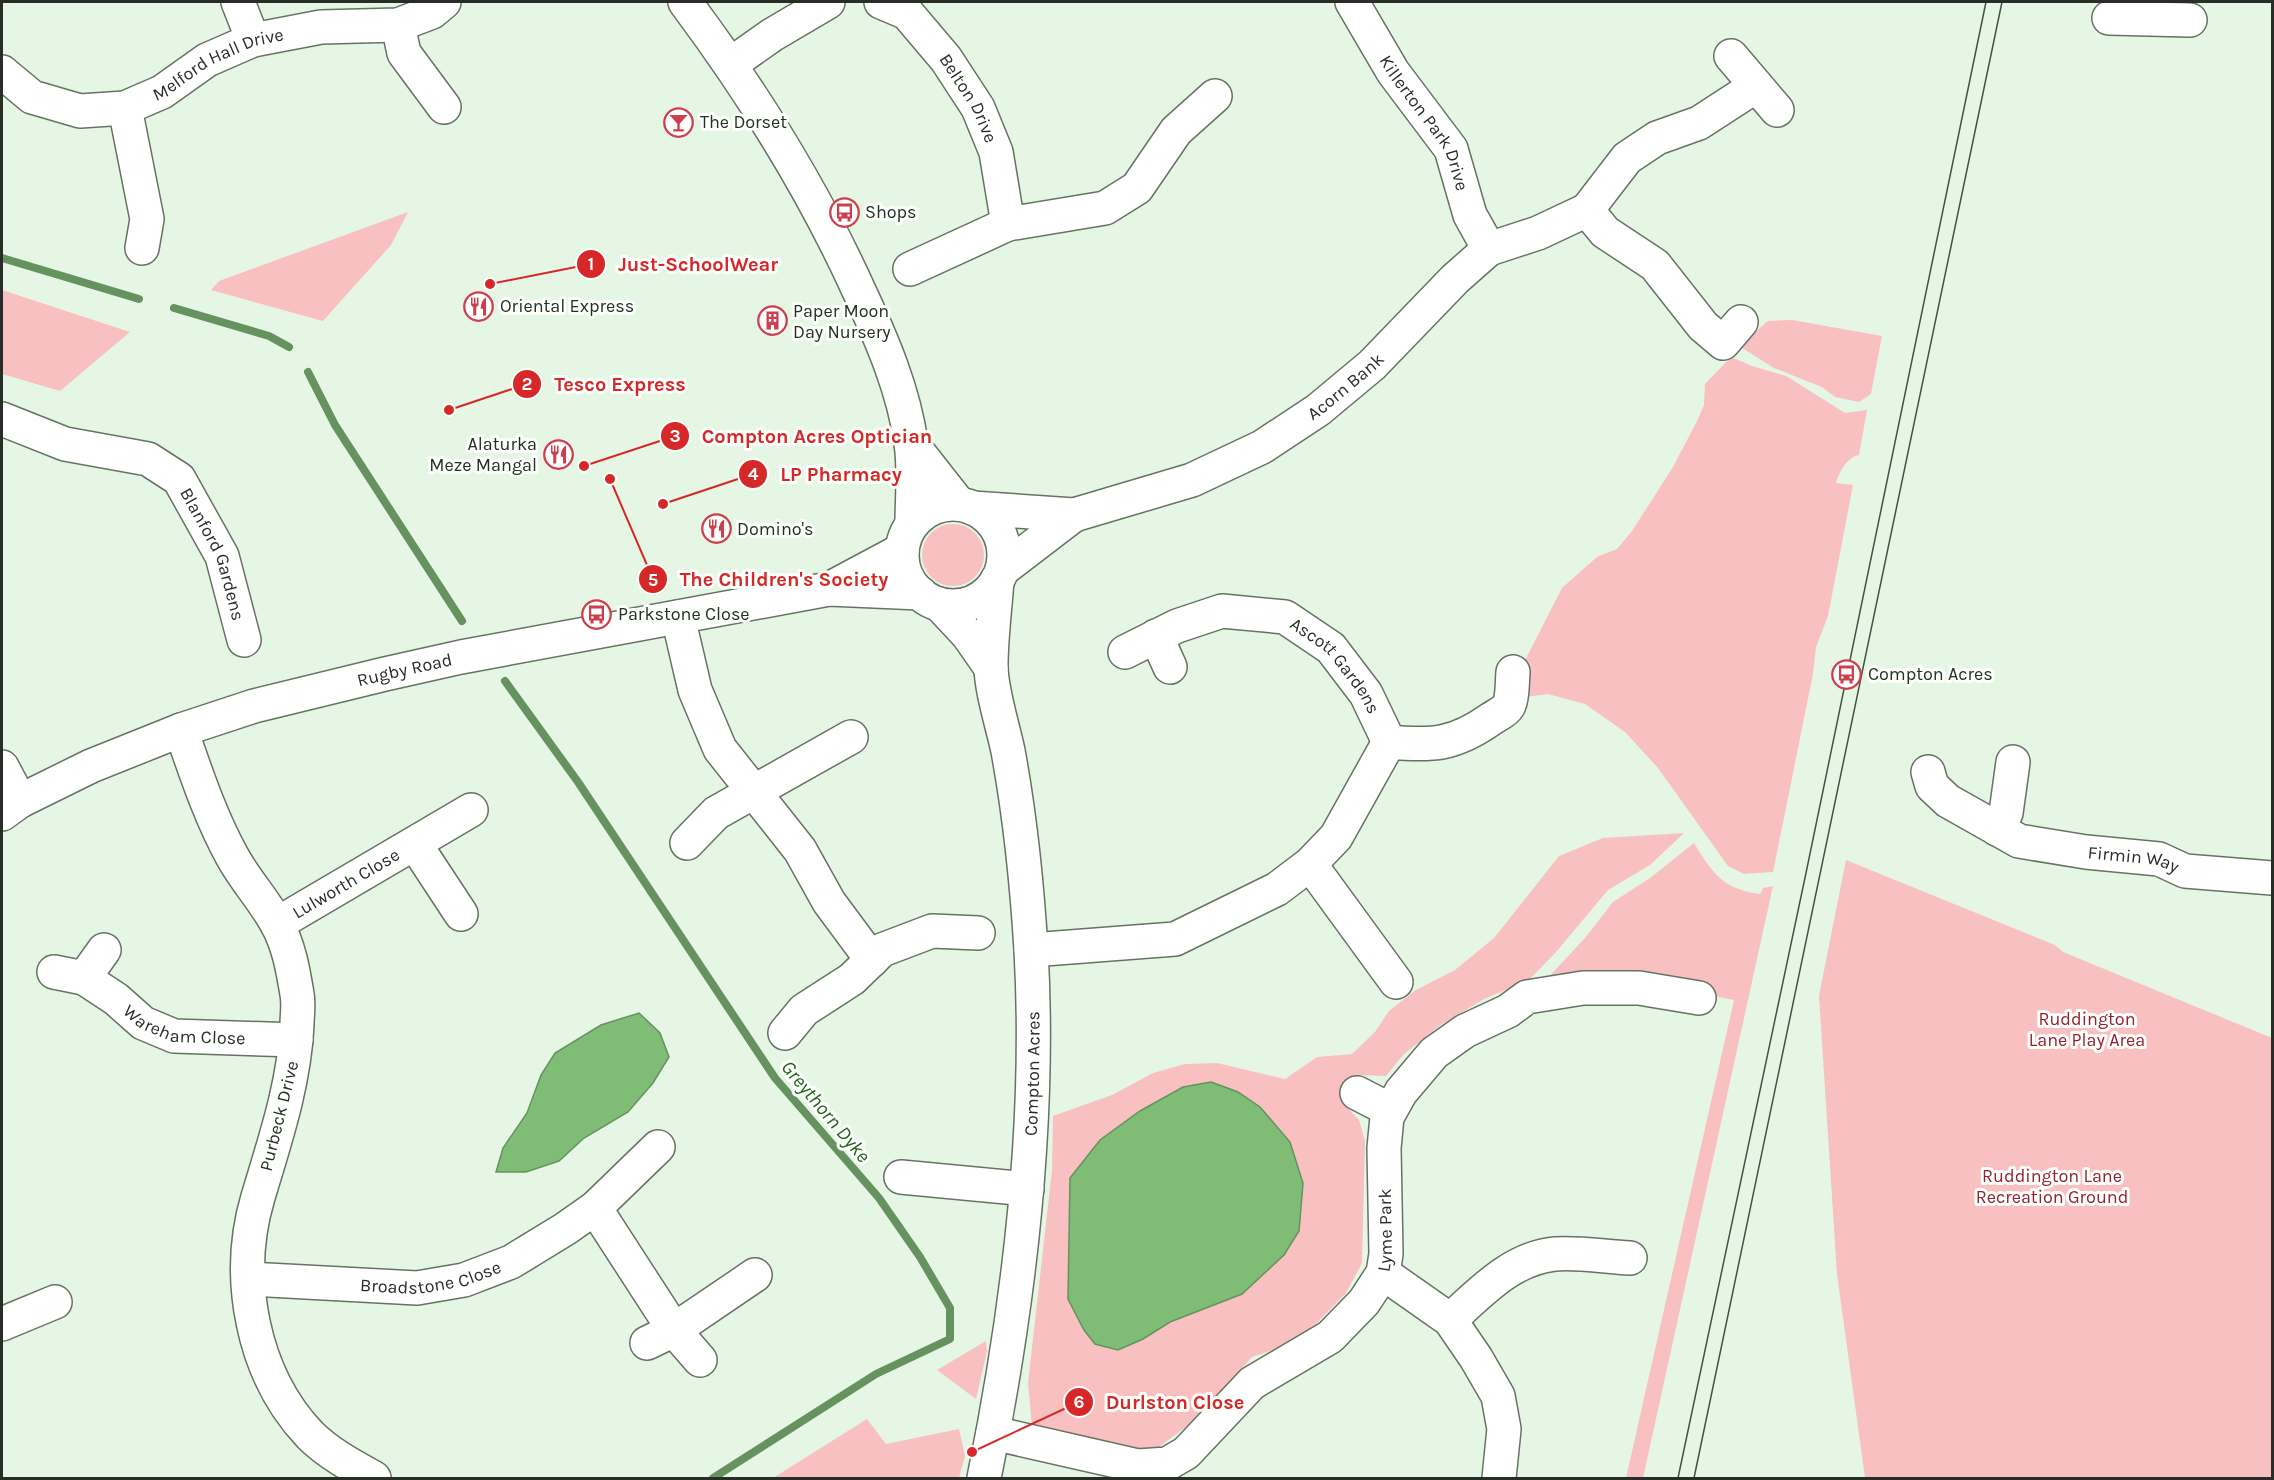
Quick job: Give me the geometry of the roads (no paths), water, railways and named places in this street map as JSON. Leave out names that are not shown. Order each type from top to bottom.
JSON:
[{"type":"street","points":[[238,2],[253,40]]},
{"type":"street","name":"Melford Hall Drive","points":[[2,72],[32,97],[80,111],[124,108],[162,92],[207,60],[253,40],[321,27],[398,25],[432,12],[444,2]]},
{"type":"street","points":[[685,2],[731,64],[801,178],[844,259],[884,344],[899,392],[911,443],[907,537],[903,563],[907,576],[929,599],[961,605],[971,602],[990,590],[1000,575],[1004,547],[1000,536],[994,524],[984,514],[966,506],[946,504],[933,508],[921,515],[907,537]]},
{"type":"street","points":[[731,64],[772,35],[828,2]]},
{"type":"street","name":"Belton Drive","points":[[881,2],[907,13],[946,59],[978,108],[996,152],[1008,224]]},
{"type":"street","name":"Killerton Park Drive","points":[[1352,2],[1393,72],[1451,149],[1470,215],[1489,249]]},
{"type":"street","points":[[2109,18],[2152,10],[2190,20]]},
{"type":"street","points":[[398,25],[404,53],[444,107]]},
{"type":"street","name":"Acorn Bank","points":[[966,506],[1074,515],[1192,480],[1262,447],[1318,410],[1372,366],[1455,279],[1489,249],[1538,233],[1587,210],[1627,158],[1657,138],[1766,98],[1731,56]]},
{"type":"street","points":[[910,269],[1008,224],[1105,208],[1137,188],[1176,130],[1215,96]]},
{"type":"street","points":[[124,108],[147,219],[142,248]]},
{"type":"street","points":[[1587,210],[1605,232],[1655,265],[1703,326],[1723,343],[1741,322]]},
{"type":"street","name":"Blanford Gardens","points":[[2,418],[65,444],[148,459],[179,479],[222,556],[244,640]]},
{"type":"street","points":[[911,443],[966,506]]},
{"type":"street","name":"Acorn Bank","points":[[1000,575],[1074,515]]},
{"type":"street","name":"Rugby Road","points":[[829,589],[907,537]]},
{"type":"street","name":"Compton Acres","points":[[984,1479],[1012,1318],[1027,1189],[1034,1054],[1031,950],[1019,828],[1008,753],[991,668],[1000,575]]},
{"type":"street","name":"Rugby Road","points":[[11,807],[91,766],[181,730],[254,706],[385,674],[461,657],[829,589],[929,599]]},
{"type":"street","name":"Compton Acres","points":[[929,599],[968,635],[991,668]]},
{"type":"street","name":"Ascott Gardens","points":[[1125,652],[1177,626],[1222,611],[1285,617],[1331,648],[1366,694],[1389,742]]},
{"type":"street","points":[[678,617],[695,690],[720,749],[800,850],[828,902],[872,960]]},
{"type":"street","points":[[1156,636],[1170,667]]},
{"type":"street","points":[[1031,950],[1175,939],[1277,889],[1310,864],[1336,837],[1389,742],[1422,745],[1454,741],[1485,724],[1508,708],[1513,672]]},
{"type":"street","name":"Purbeck Drive","points":[[181,730],[217,828],[234,859],[277,924],[292,963],[298,998],[294,1063],[287,1098],[257,1200],[249,1237],[249,1278],[254,1333],[269,1374],[284,1402],[338,1470],[374,1479]]},
{"type":"street","points":[[687,843],[716,813],[851,737]]},
{"type":"street","points":[[1997,829],[2006,813],[2013,762]]},
{"type":"street","points":[[2,767],[11,807]]},
{"type":"street","name":"Firmin Way","points":[[1928,772],[1932,786],[1948,801],[2019,841],[2086,852],[2159,859],[2185,871],[2272,878]]},
{"type":"street","name":"Lulworth Close","points":[[277,924],[471,810]]},
{"type":"street","name":"Lulworth Close","points":[[415,844],[461,914]]},
{"type":"street","points":[[1310,864],[1396,982]]},
{"type":"street","points":[[786,1033],[804,1010],[852,979],[882,950],[932,931],[978,933]]},
{"type":"street","name":"Wareham Close","points":[[104,950],[69,975],[116,999],[143,1023],[174,1036],[296,1040]]},
{"type":"street","name":"Lyme Park","points":[[993,1433],[1138,1466],[1167,1464],[1190,1466],[1252,1383],[1330,1337],[1364,1302],[1383,1273],[1386,1254],[1384,1130],[1390,1110],[1401,1092],[1434,1053],[1465,1031],[1508,1011],[1527,997],[1583,988],[1639,988],[1699,998]]},
{"type":"street","points":[[1357,1093],[1390,1110]]},
{"type":"street","name":"Broadstone Close","points":[[249,1278],[417,1288],[464,1280],[511,1262],[595,1208],[658,1147]]},
{"type":"street","points":[[901,1177],[1027,1189]]},
{"type":"street","points":[[595,1208],[660,1336],[700,1360]]},
{"type":"street","points":[[1450,1320],[1488,1285],[1521,1262],[1555,1254],[1630,1258]]},
{"type":"street","points":[[1383,1273],[1450,1320],[1498,1396],[1504,1430],[1499,1479]]},
{"type":"street","points":[[660,1336],[755,1275]]},
{"type":"street","points":[[2,1324],[55,1302]]},
{"type":"waterway","points":[[2,258],[139,299]]},
{"type":"waterway","points":[[174,308],[269,336],[289,347]]},
{"type":"waterway","points":[[308,372],[335,425],[462,621]]},
{"type":"waterway","name":"Greythorn Dyke","points":[[505,681],[578,782],[775,1078],[879,1198],[920,1257],[950,1308],[950,1339],[876,1374],[713,1478]]},
{"type":"tram line","points":[[1678,1478],[1986,2]]},
{"type":"tram line","points":[[1694,1478],[2002,2]]},
{"type":"place","name":"The Dorset","points":[[679,122]]},
{"type":"place","name":"Shops","points":[[844,212]]},
{"type":"place","name":"Just-SchoolWear","points":[[490,284]]},
{"type":"place","name":"Oriental Express","points":[[479,306]]},
{"type":"place","name":"Paper Moon Day Nursery","points":[[772,321]]},
{"type":"place","name":"Tesco Express","points":[[449,410]]},
{"type":"place","name":"Alaturka Meze Mangal","points":[[558,454]]},
{"type":"place","name":"Compton Acres Optician","points":[[584,466]]},
{"type":"place","name":"The Children's Society","points":[[610,479]]},
{"type":"place","name":"LP Pharmacy","points":[[663,504]]},
{"type":"place","name":"Domino's","points":[[716,529]]},
{"type":"place","name":"Parkstone Close","points":[[597,614]]},
{"type":"place","name":"Compton Acres","points":[[1847,674]]},
{"type":"place","name":"Durlston Close","points":[[972,1452]]},
{"type":"park label","name":"Ruddington Lane Play Area","points":[[2087,1029]]},
{"type":"park label","name":"Ruddington Lane Recreation Ground","points":[[2052,1186]]}]
